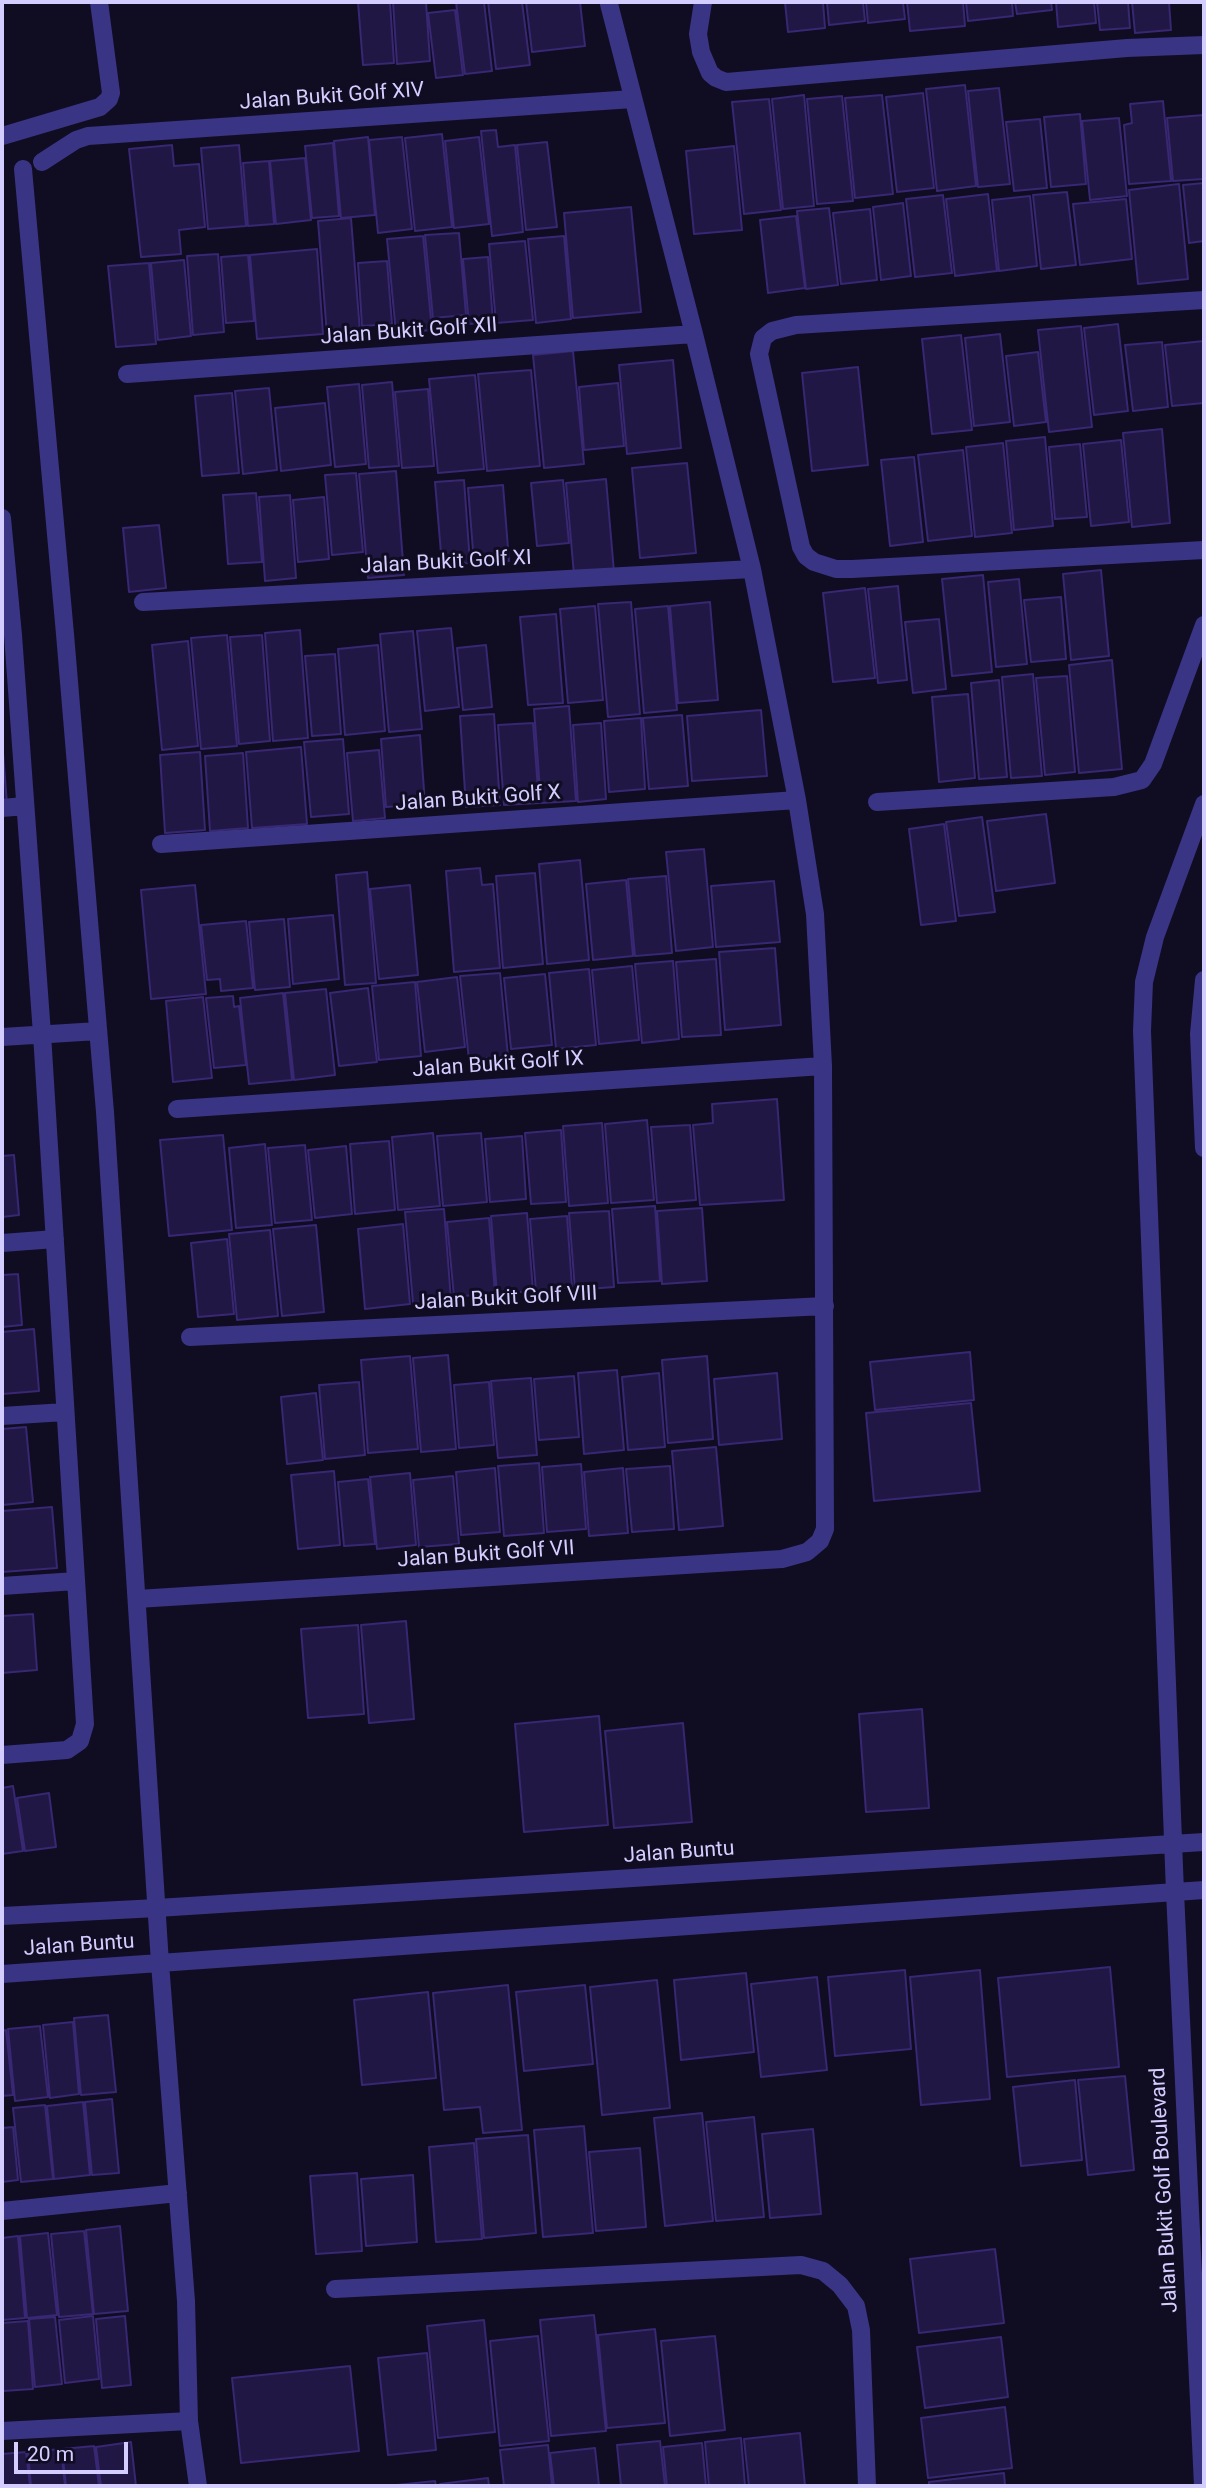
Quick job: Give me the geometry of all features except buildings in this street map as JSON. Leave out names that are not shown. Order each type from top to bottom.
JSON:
[{"type":"street","points":[[2,136],[100,107],[109,99],[111,93],[99,2]]},
{"type":"street","points":[[703,2],[698,34],[701,52],[710,73],[726,82],[1127,48],[1204,45]]},
{"type":"street","points":[[609,4],[752,569],[797,800],[815,914],[823,1066],[825,1306]]},
{"type":"street","name":"Jalan Bukit Golf XIV","points":[[42,162],[76,140],[88,136],[633,99]]},
{"type":"street","points":[[23,169],[98,1031],[119,1306],[157,1908]]},
{"type":"street","points":[[1204,300],[796,326],[772,331],[763,338],[759,354],[801,547],[806,556],[814,562],[836,569],[852,569],[1204,550]]},
{"type":"street","name":"Jalan Bukit Golf XII","points":[[127,374],[694,334]]},
{"type":"street","points":[[2,518],[7,635],[25,806],[42,1034],[85,1724],[80,1741],[66,1750],[2,1755]]},
{"type":"street","name":"Jalan Bukit Golf XI","points":[[143,602],[752,569]]},
{"type":"street","points":[[877,802],[1114,787],[1142,780],[1153,764],[1204,625]]},
{"type":"street","name":"Jalan Bukit Golf X","points":[[161,844],[797,800]]},
{"type":"street","name":"Jalan Bukit Golf Boulevard","points":[[1203,2486],[1199,2323],[1175,1892],[1142,1031],[1144,982],[1154,937],[1204,804]]},
{"type":"street","points":[[2,808],[25,806]]},
{"type":"street","points":[[1204,980],[1199,1034],[1204,1148]]},
{"type":"street","points":[[2,1037],[98,1031]]},
{"type":"street","name":"Jalan Bukit Golf IX","points":[[177,1109],[823,1066]]},
{"type":"street","points":[[2,1243],[55,1239]]},
{"type":"street","name":"Jalan Bukit Golf VII","points":[[137,1599],[782,1559],[807,1552],[820,1541],[825,1529],[825,1306]]},
{"type":"street","name":"Jalan Bukit Golf VIII","points":[[190,1337],[825,1306]]},
{"type":"street","points":[[2,1416],[65,1412]]},
{"type":"street","points":[[2,1586],[76,1581]]},
{"type":"street","name":"Jalan Buntu","points":[[2,1916],[1204,1842]]},
{"type":"street","name":"Jalan Buntu","points":[[2,1974],[1204,1890]]},
{"type":"street","name":"Jalan Buntu","points":[[157,1908],[160,1963]]},
{"type":"street","points":[[160,1963],[186,2301],[189,2421],[198,2486]]},
{"type":"street","points":[[2,2211],[178,2193]]},
{"type":"street","points":[[335,2289],[801,2265],[823,2271],[856,2306],[859,2318],[867,2486]]},
{"type":"street","points":[[2,2431],[189,2421]]}]
